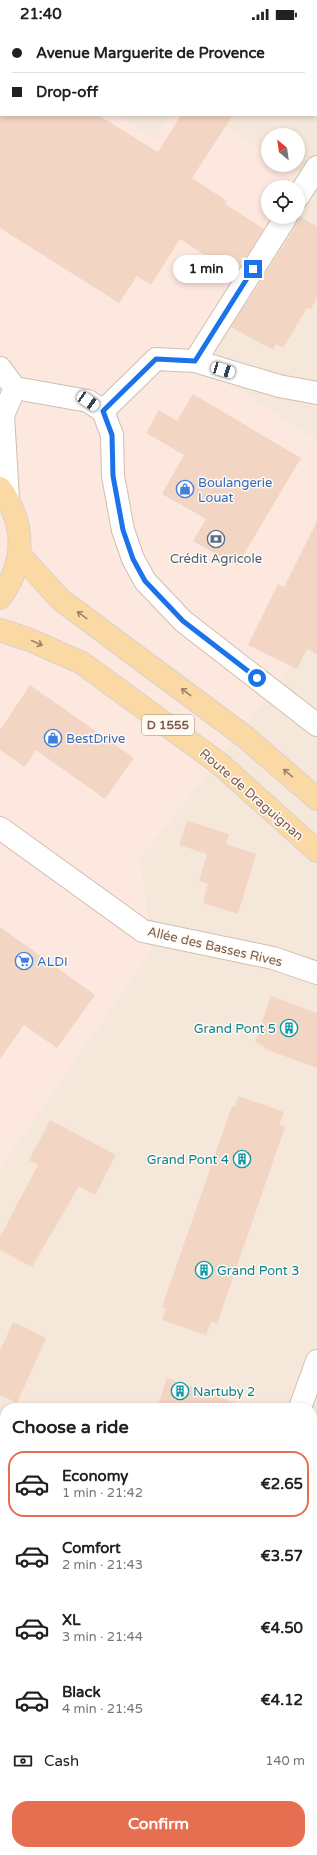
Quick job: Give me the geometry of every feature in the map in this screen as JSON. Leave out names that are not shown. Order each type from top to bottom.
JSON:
[{"type":"main road","points":[[0,598],[11,583],[19,554],[17,522],[4,493]]},
{"type":"main road","name":"D 1555","points":[[19,554],[61,600],[244,736],[317,799]]},
{"type":"main road","name":"Route de Draguignan","points":[[0,630],[30,640],[82,663],[136,701],[220,764],[317,851]]},
{"type":"street","points":[[305,186],[317,167]]},
{"type":"street","points":[[195,361],[282,224]]},
{"type":"street","points":[[103,411],[156,359],[195,361],[279,386],[314,387]]},
{"type":"street","points":[[0,368],[15,388],[88,401],[103,411],[112,435],[113,476],[123,530],[133,559],[145,581],[183,621],[317,725]]},
{"type":"street","points":[[4,493],[1,417],[15,388]]},
{"type":"street","name":"Allée des Basses Rives","points":[[0,828],[143,931],[273,958],[317,973]]},
{"type":"street","points":[[302,1403],[317,1361]]},
{"type":"shaded area","points":[[0,116],[118,116],[156,141],[171,116],[206,116],[261,150],[261,172],[298,172],[308,178],[305,181],[261,180],[261,224],[282,224],[203,367],[317,442],[317,634],[139,858],[151,950],[0,1167]]},
{"type":"shaded area","points":[[118,116],[171,116],[156,141]]},
{"type":"shaded area","points":[[206,116],[317,116],[317,442],[203,367],[282,224],[305,224],[305,183],[308,178],[298,172],[305,172],[305,128],[261,128],[261,150]]},
{"type":"shaded area","points":[[317,634],[317,1403],[0,1403],[0,1167],[151,950],[139,858]]},
{"type":"building","points":[[0,116],[100,116],[158,152],[180,116],[232,116],[192,178],[227,201],[225,204],[264,229],[235,275],[180,239],[151,285],[137,276],[119,303],[0,228]]},
{"type":"building","points":[[305,219],[317,227],[317,297],[311,309],[307,308],[283,348],[276,344],[273,350],[231,327],[297,224],[305,224]]},
{"type":"building","points":[[193,394],[301,458],[237,566],[193,541],[206,519],[162,494],[184,455],[146,433],[159,410],[177,421]]},
{"type":"building","points":[[317,521],[317,654],[307,649],[297,669],[248,645],[278,584],[284,587]]},
{"type":"building","name":"BestDrive","points":[[30,685],[134,758],[105,799],[36,750],[25,767],[0,750],[0,730]]},
{"type":"building","points":[[187,821],[229,834],[226,844],[256,854],[238,914],[203,903],[208,884],[199,881],[207,854],[179,845]]},
{"type":"building","name":"ALDI","points":[[0,927],[95,995],[57,1048],[24,1025],[0,1059]]},
{"type":"building","name":"Grand Pont 5","points":[[271,996],[317,1013],[317,1068],[265,1049],[265,1047],[255,1042]]},
{"type":"building","points":[[238,1096],[284,1112],[279,1125],[285,1127],[217,1324],[211,1322],[206,1335],[162,1320],[166,1308],[162,1307],[232,1106],[235,1107]]},
{"type":"building","points":[[50,1120],[116,1155],[95,1195],[79,1186],[32,1267],[0,1250],[0,1237],[38,1165],[29,1160]]},
{"type":"building","points":[[13,1322],[46,1338],[17,1403],[0,1395],[0,1351]]},
{"type":"building","name":"Nartuby 2","points":[[167,1378],[236,1403],[159,1403]]},
{"type":"place","name":"Boulangerie Louat","points":[[185,489]]},
{"type":"place","name":"Crédit Agricole","points":[[216,539]]},
{"type":"place","name":"BestDrive","points":[[53,738]]},
{"type":"place","name":"ALDI","points":[[24,961]]},
{"type":"place","name":"Grand Pont 5","points":[[289,1028]]},
{"type":"place","name":"Grand Pont 4","points":[[242,1159]]},
{"type":"place","name":"Grand Pont 3","points":[[204,1270]]},
{"type":"place","name":"Nartuby 2","points":[[180,1391]]},
{"type":"route","points":[[253,269],[195,361],[156,359],[103,411],[112,435],[113,476],[123,530],[133,559],[145,581],[183,621],[257,678]]}]
